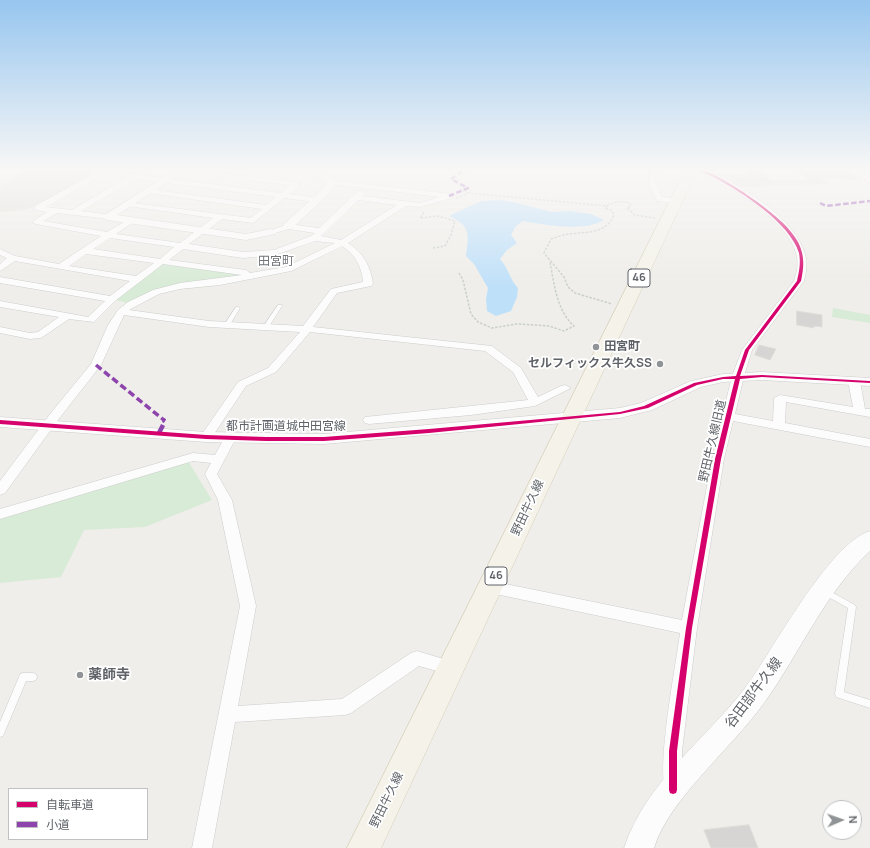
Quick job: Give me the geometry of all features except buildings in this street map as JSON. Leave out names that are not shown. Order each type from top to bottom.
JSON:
[{"type":"main road","name":"野田牛久線","points":[[364,848],[625,307],[664,220],[672,208]]},
{"type":"main road","name":"谷田部牛久線","points":[[639,848],[643,836],[652,819],[673,790],[739,716],[765,681],[823,590],[845,562],[870,539]]},
{"type":"street","points":[[39,208],[54,211],[246,236],[271,232],[288,226],[308,208]]},
{"type":"street","points":[[73,213],[82,208]]},
{"type":"street","points":[[107,217],[122,208]]},
{"type":"street","points":[[156,208],[253,220],[268,208]]},
{"type":"street","points":[[54,211],[36,222],[107,236],[243,255],[275,252],[314,238],[346,208]]},
{"type":"street","points":[[0,490],[48,425],[96,366],[113,325],[122,312],[131,304],[156,292],[180,286],[220,282],[288,269],[303,263],[342,242],[397,208]]},
{"type":"street","name":"野田牛久線旧道","points":[[673,790],[673,751],[689,628],[718,459],[730,417],[738,376],[747,350],[799,282],[802,269],[802,256],[791,233],[780,221],[761,208]]},
{"type":"street","points":[[90,320],[112,299],[221,216]]},
{"type":"street","points":[[61,267],[129,221]]},
{"type":"street","points":[[288,226],[321,231]]},
{"type":"street","points":[[206,437],[242,384],[272,370],[303,336],[306,329],[334,291],[368,284],[368,276],[358,256],[342,242],[314,238]]},
{"type":"street","points":[[85,251],[256,274]]},
{"type":"street","points":[[0,252],[13,258],[138,279]]},
{"type":"street","points":[[0,268],[13,258]]},
{"type":"street","points":[[0,280],[112,299]]},
{"type":"street","points":[[0,304],[113,325]]},
{"type":"street","points":[[122,312],[227,325],[306,329],[488,348],[517,370],[535,403]]},
{"type":"street","points":[[0,330],[30,336],[41,335],[67,316]]},
{"type":"street","name":"都市計画道城中田宮線","points":[[0,422],[206,437],[331,438],[571,418],[636,410],[646,407],[696,384],[714,379],[738,376],[870,382]]},
{"type":"street","points":[[779,426],[780,398],[865,412],[854,381]]},
{"type":"street","points":[[369,420],[471,412],[535,403],[565,388]]},
{"type":"street","points":[[471,412],[481,426]]},
{"type":"street","points":[[730,417],[870,443]]},
{"type":"street","points":[[202,848],[248,606],[225,500],[211,474],[230,438]]},
{"type":"street","points":[[0,514],[193,457],[218,459]]},
{"type":"street","points":[[491,587],[689,628]]},
{"type":"street","points":[[228,715],[345,707],[417,658],[451,668]]},
{"type":"lane","points":[[266,327],[280,306]]},
{"type":"lane","points":[[227,325],[238,308]]},
{"type":"lane","points":[[823,590],[852,607],[839,694],[870,704]]},
{"type":"lane","points":[[0,733],[23,677],[33,677]]},
{"type":"path","points":[[605,208],[611,210],[614,215],[607,228],[593,232],[565,234],[551,239],[544,253],[564,277],[568,287],[575,293],[597,301],[625,307]]},
{"type":"path","points":[[628,208],[635,215],[664,220]]},
{"type":"path","points":[[426,210],[420,218],[438,216],[455,221],[456,226],[447,244],[433,248]]},
{"type":"path","points":[[459,273],[463,280],[471,314],[478,322],[492,328],[517,324],[549,326],[564,331],[574,326],[565,318],[555,289],[550,262]]},
{"type":"shaded area","points":[[0,208],[32,208],[29,209],[0,212]]},
{"type":"green space","points":[[160,262],[256,274],[180,286],[131,304],[112,299]]},
{"type":"green space","points":[[833,308],[870,315],[870,323],[832,317]]},
{"type":"green space","points":[[188,461],[212,500],[145,527],[84,530],[61,577],[0,583],[0,514]]},
{"type":"water","points":[[467,208],[535,208],[552,212],[570,211],[591,214],[604,220],[596,224],[576,227],[553,226],[523,221],[515,227],[511,235],[517,243],[507,250],[500,259],[518,288],[517,297],[511,311],[496,316],[487,311],[486,299],[488,288],[474,264],[466,256],[468,236],[465,227],[449,216]]},
{"type":"marked path","points":[[96,365],[165,421],[159,433]]},
{"type":"cycle path","points":[[673,790],[673,751],[689,628],[718,459],[738,376],[747,350],[799,281],[802,267],[801,255],[797,243],[781,223],[763,208]]},
{"type":"cycle path","points":[[0,422],[206,437],[324,439],[429,431],[620,413],[646,407],[696,384],[723,378],[762,376],[870,382]]},
{"type":"place","name":"田宮町","points":[[596,347]]},
{"type":"place","name":"セルフィックス牛久SS","points":[[660,364]]},
{"type":"place","name":"薬師寺","points":[[80,675]]},
{"type":"district","name":"田宮町","points":[[276,262]]}]
